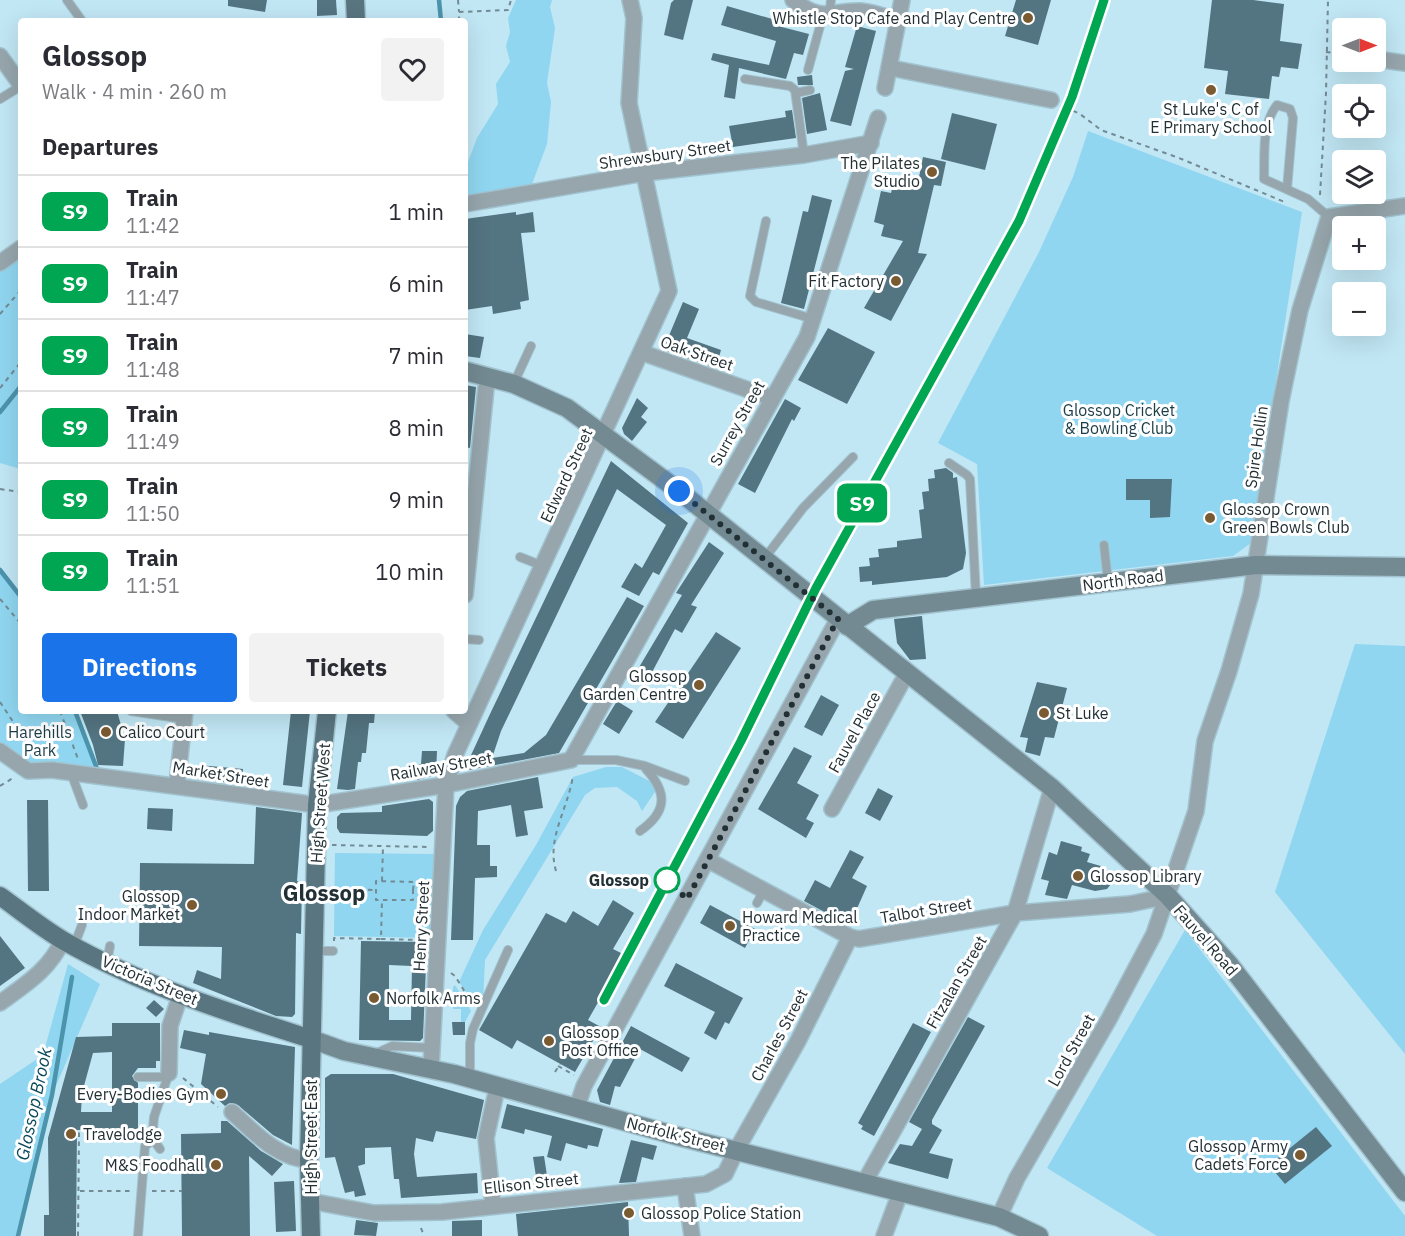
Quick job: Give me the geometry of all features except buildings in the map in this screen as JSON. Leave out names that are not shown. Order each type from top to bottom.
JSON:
[{"type":"main road","points":[[355,0],[356,18]]},
{"type":"main road","name":"High Street West","points":[[312,1039],[317,805],[327,714]]},
{"type":"main road","name":"Victoria Street","points":[[0,896],[68,943],[109,954],[180,996],[312,1039]]},
{"type":"main road","name":"High Street East","points":[[311,1236],[309,1160],[312,1039]]},
{"type":"street","name":"Edward Street","points":[[446,784],[469,724],[605,436],[669,291],[629,103],[634,18],[630,0]]},
{"type":"street","points":[[793,0],[808,11],[826,15],[843,11],[864,11],[898,21]]},
{"type":"street","points":[[885,88],[891,68],[902,0]]},
{"type":"street","points":[[0,56],[18,81]]},
{"type":"street","points":[[1386,60],[1405,63]]},
{"type":"street","points":[[891,68],[1051,100]]},
{"type":"street","name":"Surrey Street","points":[[571,760],[807,337],[878,118]]},
{"type":"street","name":"Shrewsbury Street","points":[[468,203],[645,173],[804,155],[871,143]]},
{"type":"street","points":[[1329,217],[1405,206]]},
{"type":"street","name":"Spire Hollin","points":[[1168,896],[1196,811],[1205,741],[1229,671],[1256,565],[1281,400],[1300,310],[1329,217]]},
{"type":"street","points":[[0,263],[18,250]]},
{"type":"street","name":"Oak Street","points":[[643,353],[772,398]]},
{"type":"street","name":"Fauvel Road","points":[[468,372],[514,384],[567,408],[1052,788],[1168,896],[1229,964],[1405,1192]]},
{"type":"street","points":[[468,565],[486,388],[490,376]]},
{"type":"street","name":"North Road","points":[[838,619],[873,610],[1256,565],[1405,567]]},
{"type":"street","points":[[577,1107],[584,1086],[838,619]]},
{"type":"street","name":"Fauvel Place","points":[[832,809],[907,673]]},
{"type":"street","points":[[457,714],[469,724]]},
{"type":"street","points":[[177,784],[185,715]]},
{"type":"street","name":"Market Street","points":[[0,751],[28,771],[52,770],[177,784],[317,805]]},
{"type":"street","name":"Railway Street","points":[[317,805],[446,784],[571,760]]},
{"type":"street","name":"Henry Street","points":[[431,1069],[434,1048],[446,784]]},
{"type":"street","name":"Fitzalan Street","points":[[864,1183],[1015,913],[1052,788]]},
{"type":"street","points":[[708,860],[760,897],[850,937]]},
{"type":"street","name":"Talbot Street","points":[[850,937],[859,939],[1015,913],[1130,904],[1168,896]]},
{"type":"street","name":"Lord Street","points":[[999,1217],[1017,1178],[1109,1019],[1154,934],[1168,896]]},
{"type":"street","name":"Charles Street","points":[[736,1149],[798,1041],[850,937]]},
{"type":"street","points":[[0,1003],[40,974],[68,943]]},
{"type":"street","points":[[169,1075],[170,1026],[180,996]]},
{"type":"street","name":"Norfolk Street","points":[[312,1039],[370,1056],[431,1069],[577,1107],[677,1136],[999,1217],[1039,1236]]},
{"type":"street","points":[[492,1205],[486,1138],[497,1088]]},
{"type":"street","points":[[229,1113],[293,1160],[309,1160]]},
{"type":"street","name":"Ellison Street","points":[[310,1201],[374,1213],[442,1212],[706,1184],[725,1174],[736,1149]]},
{"type":"street","points":[[685,1186],[692,1236]]},
{"type":"street","points":[[884,1236],[900,1192]]},
{"type":"lane","points":[[67,0],[80,18]]},
{"type":"lane","points":[[808,70],[831,0]]},
{"type":"lane","points":[[745,79],[790,86],[796,93],[804,155]]},
{"type":"lane","points":[[0,99],[18,87]]},
{"type":"lane","points":[[796,93],[810,90]]},
{"type":"lane","points":[[1287,189],[1293,118],[1290,109],[1277,105],[1270,114],[1265,137],[1264,179],[1308,199],[1329,217]]},
{"type":"lane","points":[[766,221],[750,296],[756,302],[813,319]]},
{"type":"lane","points":[[514,384],[531,346]]},
{"type":"lane","points":[[763,560],[803,508],[853,457]]},
{"type":"lane","points":[[949,463],[967,475],[969,479],[976,598]]},
{"type":"lane","points":[[1104,545],[1108,582]]},
{"type":"lane","points":[[520,557],[543,566]]},
{"type":"lane","points":[[468,639],[479,640]]},
{"type":"lane","points":[[571,760],[616,760],[645,766],[685,781]]},
{"type":"lane","points":[[640,831],[652,822],[660,811],[662,794],[656,779],[645,766]]},
{"type":"lane","points":[[70,773],[83,805]]},
{"type":"lane","points":[[68,943],[82,925]]},
{"type":"lane","points":[[470,1080],[470,1043],[480,1010],[508,950]]},
{"type":"lane","points":[[314,951],[333,951]]},
{"type":"lane","points":[[370,1056],[392,1046],[434,1048]]},
{"type":"lane","points":[[138,1077],[169,1075],[155,1112],[152,1138],[145,1146],[138,1236]]},
{"type":"lane","points":[[152,1138],[160,1149]]},
{"type":"path","points":[[458,0],[459,18]]},
{"type":"path","points":[[459,12],[508,10],[511,0]]},
{"type":"path","points":[[1320,198],[1328,0]]},
{"type":"path","points":[[1326,52],[1332,53]]},
{"type":"path","points":[[1051,100],[1080,114],[1101,130],[1179,158],[1274,199],[1291,204]]},
{"type":"path","points":[[0,314],[18,293]]},
{"type":"path","points":[[0,388],[18,367]]},
{"type":"path","points":[[0,489],[18,492]]},
{"type":"path","points":[[0,599],[18,620]]},
{"type":"path","points":[[0,702],[36,756],[52,770]]},
{"type":"path","points":[[61,714],[76,756],[87,774]]},
{"type":"path","points":[[556,871],[552,858],[557,830],[573,777],[571,760]]},
{"type":"path","points":[[316,845],[443,847]]},
{"type":"path","points":[[382,881],[383,846]]},
{"type":"path","points":[[376,881],[414,882],[413,900],[376,900],[376,890],[376,881]]},
{"type":"path","points":[[315,888],[376,890]]},
{"type":"path","points":[[413,891],[441,892]]},
{"type":"path","points":[[381,939],[382,900]]},
{"type":"path","points":[[333,951],[334,939],[439,940]]},
{"type":"path","points":[[459,982],[474,1008]]},
{"type":"path","points":[[555,1072],[560,1064]]},
{"type":"path","points":[[169,1075],[186,1078],[229,1113]]},
{"type":"path","points":[[78,1236],[79,1131],[141,1131]]},
{"type":"green space","points":[[516,0],[552,0],[550,7],[555,28],[547,83],[551,102],[547,144],[532,184],[468,196],[468,162],[477,138],[498,104],[496,84],[510,62],[506,46],[510,32],[508,18]]},
{"type":"green space","name":"Glossop Cricket & Bowling Club","points":[[1088,131],[1302,212],[1251,543],[1233,556],[984,585],[977,464],[938,443],[1039,252],[1073,177]]},
{"type":"green space","points":[[18,250],[18,468],[0,463],[0,263]]},
{"type":"green space","name":"Harehills Park","points":[[0,570],[18,593],[18,714],[76,714],[100,777],[28,771],[0,751]]},
{"type":"green space","points":[[1355,644],[1405,646],[1405,1054],[1275,892]]},
{"type":"green space","points":[[606,767],[622,767],[659,786],[642,811],[637,801],[617,787],[595,788],[585,795],[485,960],[483,1002],[476,1006],[459,982],[483,930],[536,845],[573,777]]},
{"type":"green space","points":[[335,853],[435,854],[434,938],[334,936]]},
{"type":"green space","points":[[1185,930],[1405,1216],[1405,1236],[1157,1236],[1047,1168]]},
{"type":"green space","points":[[68,964],[100,984],[52,1095],[16,1236],[0,1236],[0,1084],[43,1055]]},
{"type":"green space","points":[[455,985],[471,1011],[465,1022],[461,1022],[461,1009],[453,1009],[453,987]]},
{"type":"waterway","name":"Glossop Brook","points":[[439,0],[441,18]]},
{"type":"waterway","name":"Glossop Brook","points":[[0,412],[18,390]]},
{"type":"waterway","name":"Glossop Brook","points":[[0,570],[18,593]]},
{"type":"waterway","name":"Glossop Brook","points":[[76,714],[99,774]]},
{"type":"waterway","name":"Glossop Brook","points":[[18,1236],[52,1095],[72,977]]},
{"type":"railway","points":[[604,1000],[741,741],[816,588],[1019,221],[1072,97],[1104,0]]},
{"type":"train","name":"S9","points":[[604,1000],[741,741],[801,616],[1019,221],[1072,97],[1104,0]]},
{"type":"place","name":"Whistle Stop Cafe and Play Centre","points":[[1028,18]]},
{"type":"place","name":"St Luke's C of E Primary School","points":[[1211,90]]},
{"type":"place","name":"The Pilates Studio","points":[[932,172]]},
{"type":"place","name":"Fit Factory","points":[[896,281]]},
{"type":"place","name":"Glossop Crown Green Bowls Club","points":[[1210,518]]},
{"type":"place","name":"Glossop Garden Centre","points":[[699,685]]},
{"type":"place","name":"St Luke","points":[[1044,713]]},
{"type":"place","name":"Calico Court","points":[[106,732]]},
{"type":"place","name":"Glossop Library","points":[[1078,876]]},
{"type":"place","name":"Glossop","points":[[667,880]]},
{"type":"place","name":"Glossop Indoor Market","points":[[192,905]]},
{"type":"place","name":"Howard Medical Practice","points":[[730,926]]},
{"type":"place","name":"Norfolk Arms","points":[[374,998]]},
{"type":"place","name":"Glossop Post Office","points":[[549,1041]]},
{"type":"place","name":"Every-Bodies Gym","points":[[221,1094]]},
{"type":"place","name":"Travelodge","points":[[71,1134]]},
{"type":"place","name":"Glossop Army Cadets Force","points":[[1300,1155]]},
{"type":"place","name":"M&S Foodhall","points":[[216,1165]]},
{"type":"place","name":"Glossop Police Station","points":[[629,1213]]},
{"type":"district","name":"Glossop","points":[[324,893]]},
{"type":"route","points":[[667,880],[687,899],[838,619],[679,491]]}]
